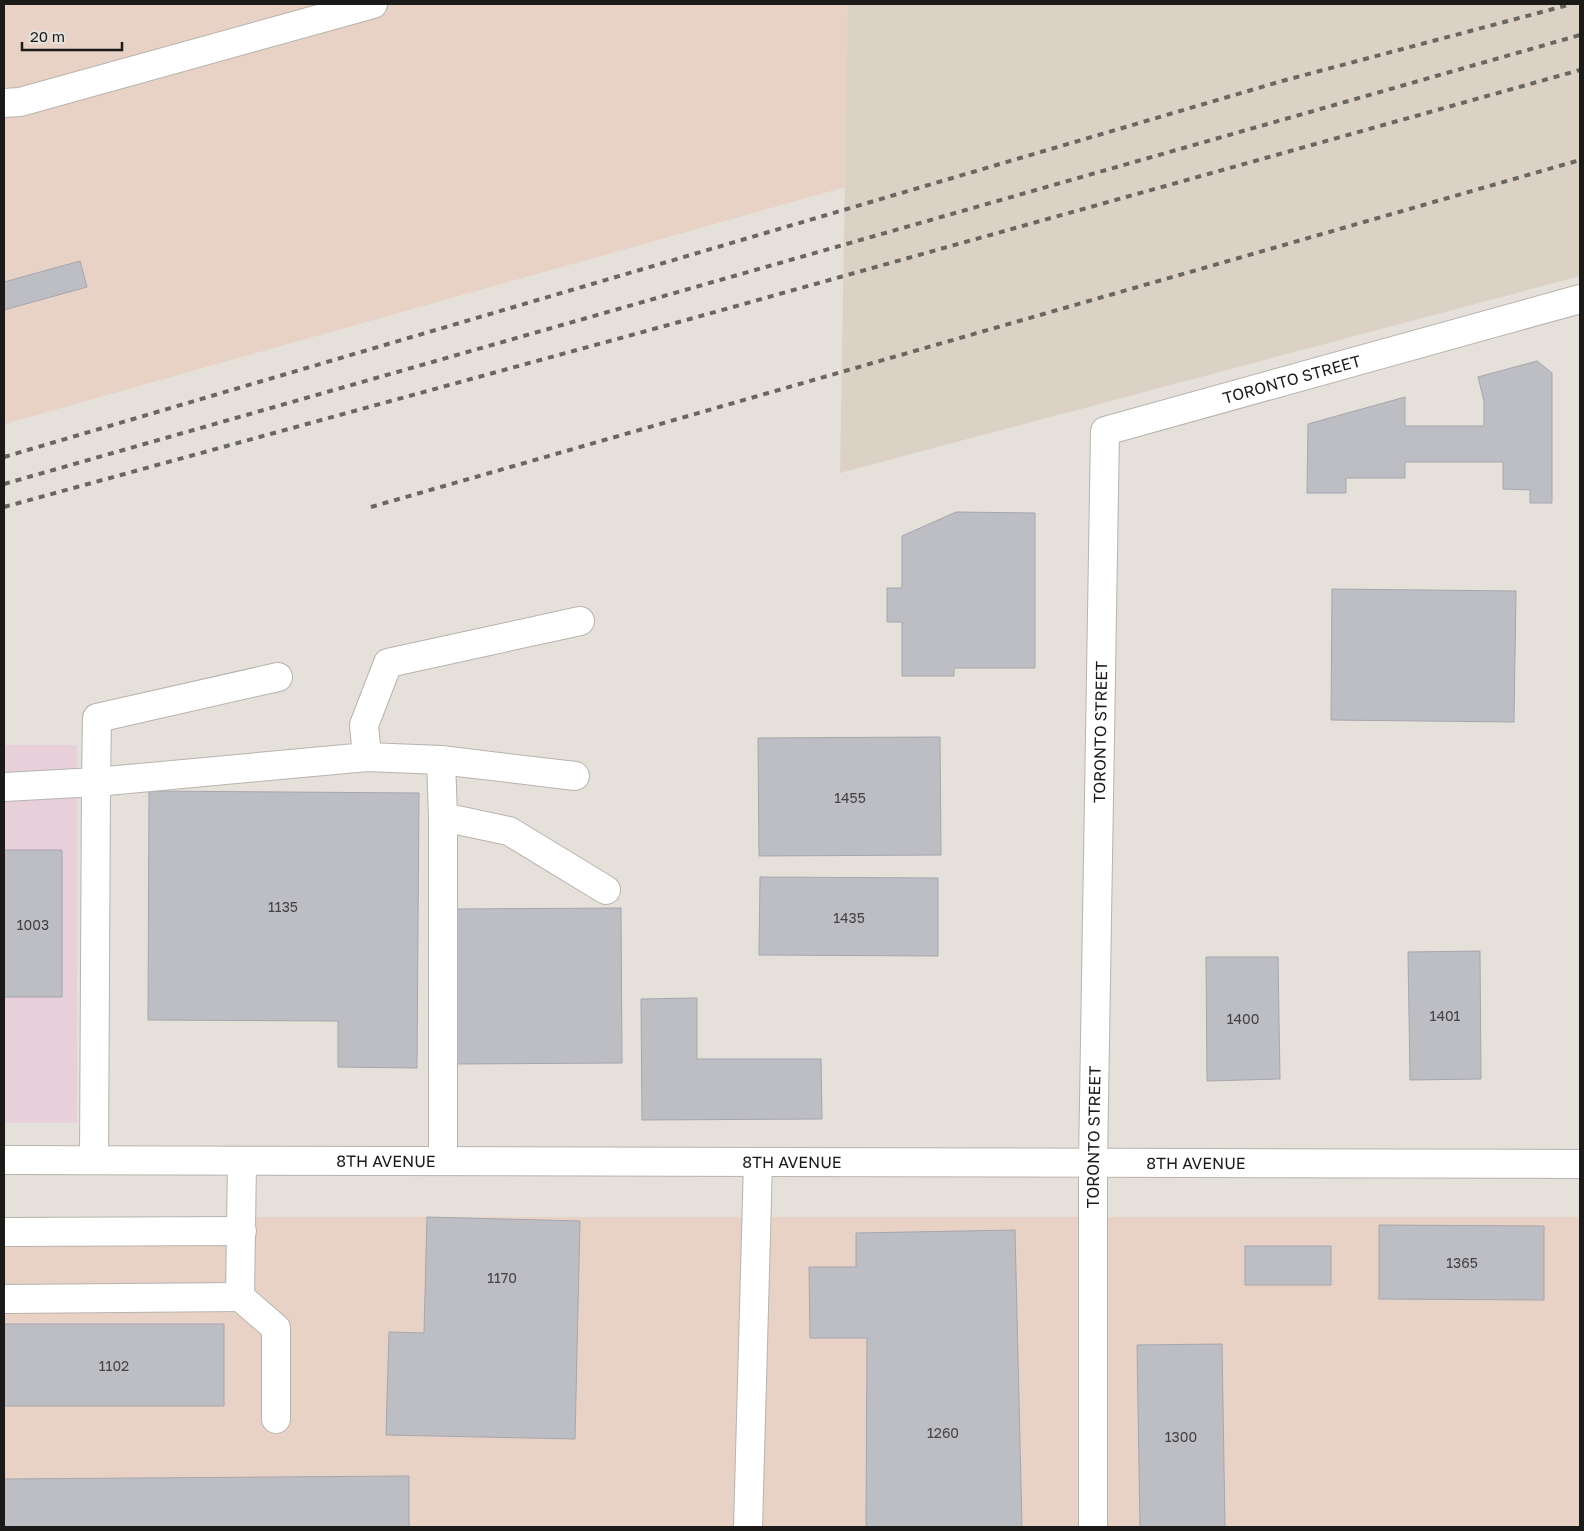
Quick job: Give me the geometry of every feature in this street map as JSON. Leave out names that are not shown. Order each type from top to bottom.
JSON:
[{"type":"street","points":[[4,103],[20,102],[373,4]]},
{"type":"street","name":"TORONTO STREET","points":[[1093,1527],[1093,1162],[1105,432],[1580,299]]},
{"type":"street","points":[[366,757],[364,725],[388,664],[580,621]]},
{"type":"street","points":[[94,1160],[97,718],[278,677]]},
{"type":"street","points":[[4,787],[96,782],[366,757],[440,760],[575,776]]},
{"type":"street","points":[[440,760],[443,817],[443,1161]]},
{"type":"street","points":[[443,817],[509,831],[606,890]]},
{"type":"street","name":"8TH AVENUE","points":[[4,1160],[1580,1164]]},
{"type":"street","points":[[240,1298],[242,1161]]},
{"type":"street","points":[[748,1527],[758,1162]]},
{"type":"street","points":[[4,1232],[242,1231]]},
{"type":"street","points":[[4,1299],[240,1298],[276,1328],[276,1419]]},
{"type":"shaded area","points":[[4,4],[1496,4],[4,424]]},
{"type":"shaded area","points":[[848,4],[1580,4],[1580,276],[840,473]]},
{"type":"shaded area","points":[[4,745],[77,745],[77,1123],[4,1123]]},
{"type":"shaded area","points":[[4,1217],[1580,1217],[1580,1527],[4,1527]]},
{"type":"building","points":[[80,261],[87,287],[4,310],[4,282]]},
{"type":"building","points":[[1537,361],[1552,373],[1552,503],[1530,503],[1530,490],[1503,489],[1503,462],[1405,462],[1405,478],[1346,478],[1346,493],[1307,493],[1308,424],[1405,397],[1405,426],[1484,426],[1484,401],[1478,377]]},
{"type":"building","points":[[956,512],[1035,513],[1035,668],[954,668],[954,676],[902,676],[902,622],[887,622],[887,588],[902,588],[902,536]]},
{"type":"building","points":[[1332,589],[1516,591],[1514,722],[1331,720]]},
{"type":"building","points":[[940,737],[941,855],[759,856],[758,738]]},
{"type":"building","points":[[149,791],[419,793],[417,1068],[338,1067],[338,1021],[148,1020]]},
{"type":"building","points":[[4,850],[62,850],[62,997],[4,997]]},
{"type":"building","points":[[760,877],[938,878],[938,956],[759,955]]},
{"type":"building","points":[[621,908],[622,1063],[454,1064],[453,909]]},
{"type":"building","points":[[1480,951],[1481,1079],[1410,1080],[1408,952]]},
{"type":"building","points":[[1206,957],[1278,957],[1280,1079],[1207,1081]]},
{"type":"building","points":[[697,998],[697,1059],[821,1059],[822,1119],[642,1120],[641,999]]},
{"type":"building","points":[[427,1217],[580,1221],[575,1439],[386,1435],[389,1332],[424,1333]]},
{"type":"building","points":[[1379,1225],[1544,1226],[1544,1300],[1379,1299]]},
{"type":"building","points":[[1015,1230],[1022,1527],[866,1527],[867,1338],[810,1338],[809,1267],[856,1267],[856,1233]]},
{"type":"building","points":[[1245,1246],[1331,1246],[1331,1285],[1245,1285]]},
{"type":"building","points":[[4,1324],[224,1324],[224,1406],[4,1406]]},
{"type":"building","points":[[1222,1344],[1225,1527],[1140,1527],[1137,1345]]},
{"type":"building","points":[[409,1476],[409,1527],[4,1527],[4,1479]]},
{"type":"railway","points":[[4,457],[1282,81],[1572,4]]},
{"type":"railway","points":[[4,484],[1580,35]]},
{"type":"railway","points":[[4,507],[690,319],[1580,70]]},
{"type":"railway","points":[[371,507],[1580,160]]}]
